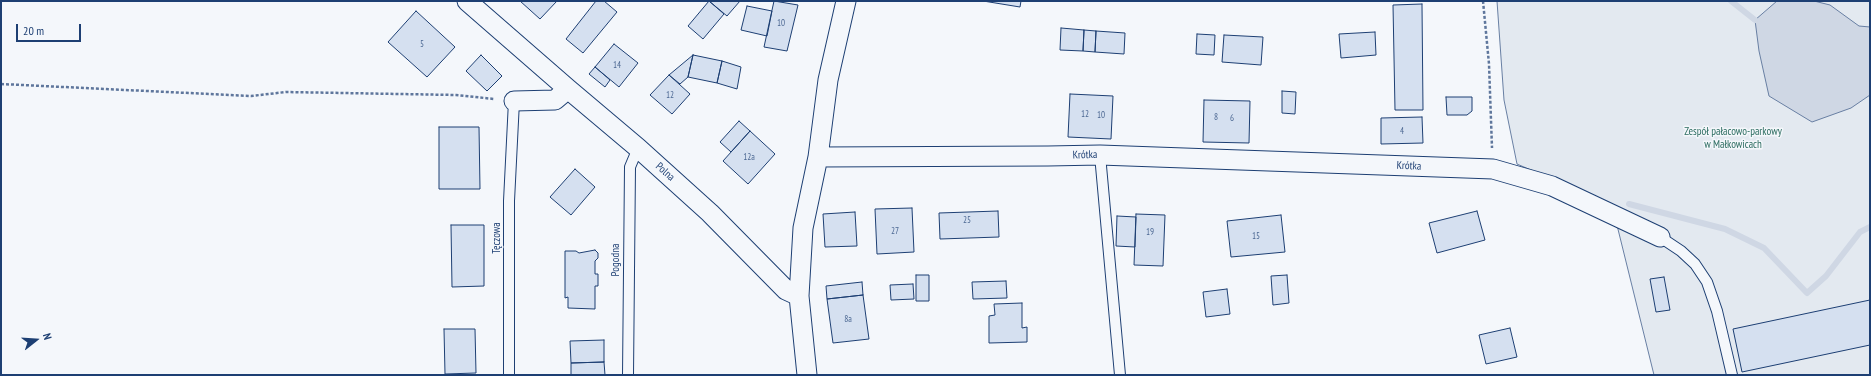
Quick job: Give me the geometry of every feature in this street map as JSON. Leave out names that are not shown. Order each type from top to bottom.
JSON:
[{"type":"street","name":"Polna","points":[[467,1],[638,148],[710,213],[786,290],[799,296]]},
{"type":"street","points":[[807,375],[799,296],[803,228],[818,157],[828,80],[846,1]]},
{"type":"street","points":[[514,101],[555,100],[568,89]]},
{"type":"street","name":"Krótka","points":[[818,157],[1048,156],[1100,154],[1493,169],[1552,186],[1660,238]]},
{"type":"lane","name":"Tęczowa","points":[[509,375],[509,201],[514,101]]},
{"type":"lane","name":"Pogodna","points":[[628,375],[630,167],[638,148]]},
{"type":"lane","points":[[1100,154],[1120,375]]},
{"type":"lane","points":[[1660,238],[1682,251],[1695,264],[1708,282],[1717,311],[1732,375]]},
{"type":"path","points":[[1483,1],[1489,64],[1493,169]]},
{"type":"path","points":[[1,84],[250,96],[286,92],[456,95],[514,101]]},
{"type":"green space","name":"Zespół pałacowo-parkowy w Małkowicach","points":[[1497,1],[1870,1],[1870,375],[1654,375],[1612,205],[1517,164],[1504,100]]},
{"type":"shaded area","points":[[1777,1],[1814,1],[1830,5],[1859,26],[1870,27],[1870,95],[1851,108],[1812,122],[1769,96],[1759,51],[1755,20]]},
{"type":"building","points":[[520,1],[557,1],[540,19]]},
{"type":"building","points":[[596,1],[604,1],[617,12],[583,53],[566,39]]},
{"type":"building","points":[[709,1],[724,14],[703,39],[688,26]]},
{"type":"building","points":[[709,1],[740,1],[727,16]]},
{"type":"building","points":[[774,1],[798,5],[787,51],[764,47]]},
{"type":"building","points":[[983,1],[1021,1],[1020,7]]},
{"type":"building","points":[[1422,4],[1423,110],[1395,110],[1393,5]]},
{"type":"building","points":[[747,6],[772,11],[767,36],[741,30]]},
{"type":"building","points":[[416,11],[455,47],[427,77],[388,42]]},
{"type":"building","points":[[1061,28],[1084,30],[1083,51],[1060,50]]},
{"type":"building","points":[[1084,30],[1096,31],[1095,52],[1083,51]]},
{"type":"building","points":[[1096,31],[1125,33],[1124,54],[1095,52]]},
{"type":"building","points":[[1375,32],[1376,55],[1341,58],[1339,34]]},
{"type":"building","points":[[1197,34],[1215,35],[1214,55],[1196,54]]},
{"type":"building","points":[[1224,35],[1263,37],[1261,65],[1222,62]]},
{"type":"building","points":[[614,44],[638,63],[619,87],[595,67]]},
{"type":"building","points":[[481,55],[502,76],[487,91],[466,71]]},
{"type":"building","points":[[693,55],[722,61],[717,83],[688,77]]},
{"type":"building","points":[[693,55],[688,77],[680,84],[669,75]]},
{"type":"building","points":[[722,61],[741,67],[737,89],[717,83]]},
{"type":"building","points":[[595,67],[610,80],[605,87],[589,74]]},
{"type":"building","points":[[669,75],[690,94],[672,114],[650,95]]},
{"type":"building","points":[[1282,91],[1296,92],[1295,114],[1282,113]]},
{"type":"building","points":[[1070,94],[1113,96],[1111,139],[1068,137]]},
{"type":"building","points":[[1446,97],[1472,97],[1472,111],[1467,115],[1447,115]]},
{"type":"building","points":[[1204,100],[1250,101],[1249,143],[1203,142]]},
{"type":"building","points":[[1422,117],[1423,143],[1381,144],[1381,118]]},
{"type":"building","points":[[739,121],[750,131],[731,152],[720,142]]},
{"type":"building","points":[[439,127],[479,127],[480,189],[439,189]]},
{"type":"building","points":[[750,131],[775,154],[748,184],[723,161]]},
{"type":"building","points":[[575,169],[595,187],[571,215],[550,197]]},
{"type":"building","points":[[912,208],[914,252],[877,254],[875,209]]},
{"type":"building","points":[[998,211],[999,237],[940,239],[939,213]]},
{"type":"building","points":[[1477,211],[1485,240],[1437,253],[1429,223]]},
{"type":"building","points":[[855,212],[857,246],[825,247],[823,214]]},
{"type":"building","points":[[1136,214],[1165,215],[1163,266],[1134,265]]},
{"type":"building","points":[[1281,215],[1285,252],[1231,257],[1227,221]]},
{"type":"building","points":[[1117,216],[1136,217],[1135,247],[1116,246]]},
{"type":"building","points":[[451,225],[484,225],[484,286],[452,287]]},
{"type":"building","points":[[595,250],[598,253],[598,258],[595,261],[595,274],[598,274],[598,286],[595,286],[595,309],[568,308],[568,297],[565,298],[565,251],[576,251],[579,253]]},
{"type":"building","points":[[916,275],[929,275],[929,301],[916,301]]},
{"type":"building","points":[[1287,275],[1289,303],[1273,305],[1271,276]]},
{"type":"building","points":[[1664,277],[1670,310],[1656,312],[1650,279]]},
{"type":"building","points":[[1006,281],[1007,298],[973,299],[972,282]]},
{"type":"building","points":[[862,282],[863,295],[827,299],[826,286]]},
{"type":"building","points":[[913,284],[914,299],[891,300],[890,285]]},
{"type":"building","points":[[1227,289],[1230,314],[1206,317],[1203,292]]},
{"type":"building","points":[[863,295],[869,339],[833,343],[827,299]]},
{"type":"building","points":[[1870,300],[1870,345],[1742,372],[1733,329]]},
{"type":"building","points":[[1022,303],[1022,328],[1027,327],[1027,342],[989,343],[989,316],[995,315],[994,304]]},
{"type":"building","points":[[1510,328],[1517,357],[1486,364],[1479,335]]},
{"type":"building","points":[[444,329],[475,329],[476,373],[445,374]]},
{"type":"building","points":[[604,340],[604,362],[571,363],[570,341]]},
{"type":"building","points":[[604,362],[605,375],[571,375],[571,363]]},
{"type":"waterway","points":[[1731,1],[1755,20]]},
{"type":"waterway","points":[[1629,204],[1725,229],[1764,248],[1807,293],[1826,276],[1860,232],[1870,227]]}]
